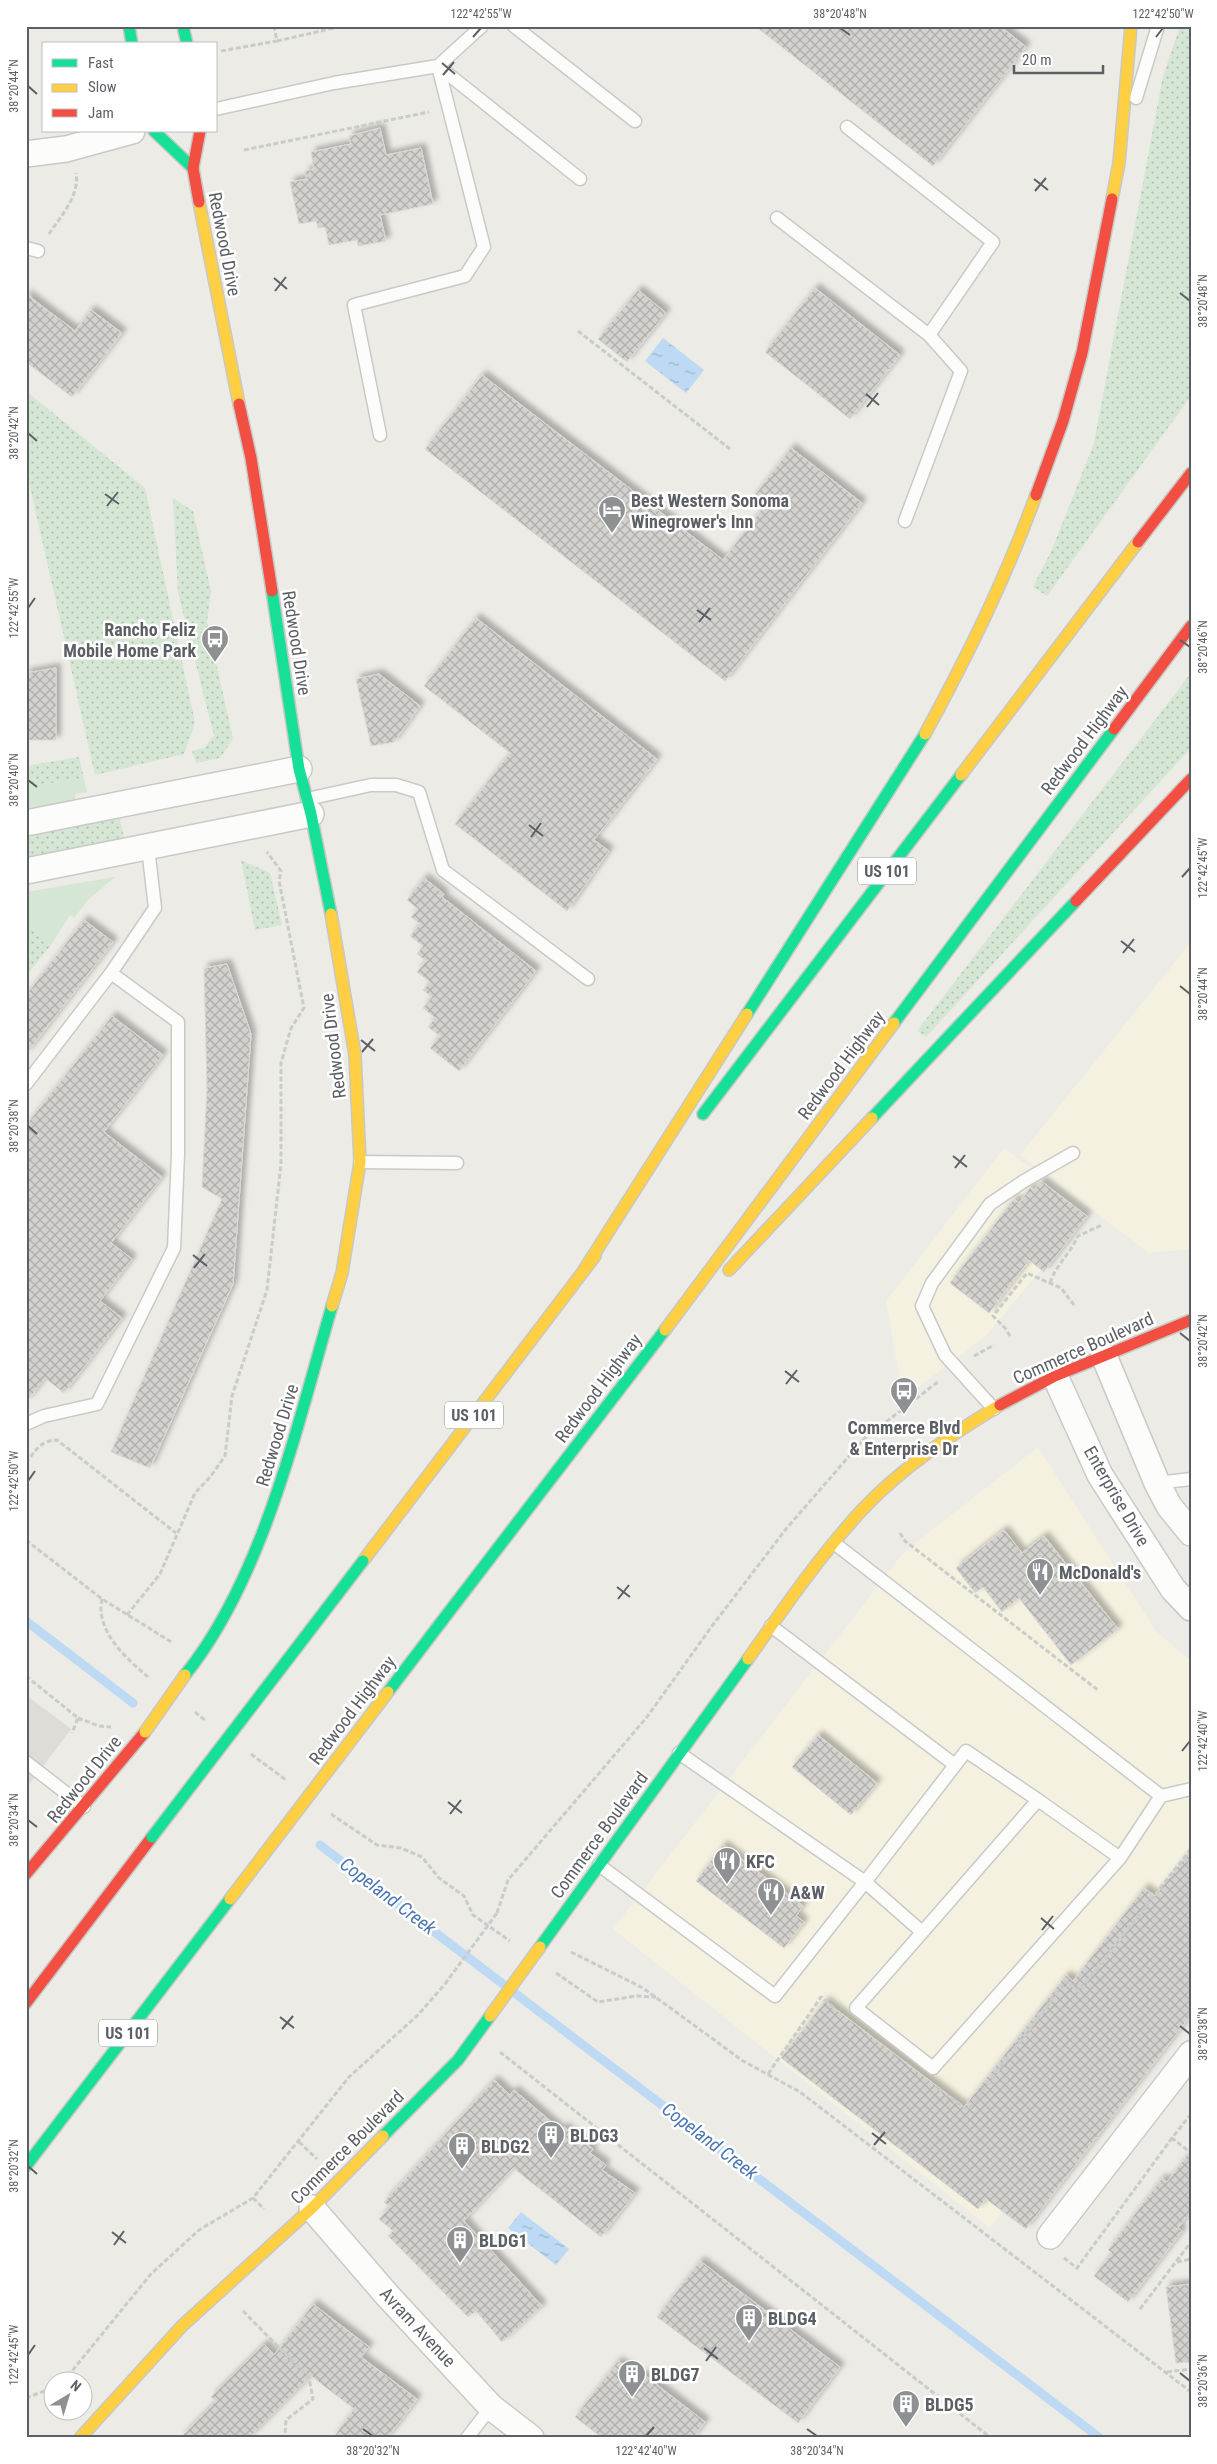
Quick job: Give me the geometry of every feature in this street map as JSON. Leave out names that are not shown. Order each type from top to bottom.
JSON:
[{"type":"main road","points":[[129,26],[132,42]]},
{"type":"main road","points":[[183,26],[187,42]]},
{"type":"main road","points":[[584,1270],[922,740],[973,646],[1014,556],[1063,421],[1082,353],[1118,163],[1131,26]]},
{"type":"main road","points":[[155,132],[193,168]]},
{"type":"main road","name":"Redwood Drive","points":[[26,1874],[145,1732],[198,1659],[240,1586],[275,1500],[342,1273],[360,1162],[355,1055],[309,806],[299,769],[251,458],[222,324],[193,168],[200,132]]},
{"type":"main road","name":"US 101","points":[[698,1120],[1191,473]]},
{"type":"main road","name":"Redwood Highway","points":[[26,2166],[638,1365],[1191,626]]},
{"type":"main road","points":[[638,1365],[1191,779]]},
{"type":"main road","name":"US 101","points":[[26,2003],[668,1160]]},
{"type":"main road","name":"Commerce Boulevard","points":[[80,2438],[182,2325],[312,2208],[458,2060],[771,1626],[834,1543],[862,1510],[907,1470],[959,1430],[994,1409],[1055,1376],[1191,1320]]},
{"type":"street","points":[[26,154],[66,149],[128,132]]},
{"type":"street","points":[[26,823],[299,769]]},
{"type":"street","points":[[26,871],[148,848],[309,806]]},
{"type":"street","points":[[1104,1356],[1156,1484],[1169,1506],[1191,1533]]},
{"type":"street","name":"Enterprise Drive","points":[[1055,1376],[1100,1475],[1173,1588],[1191,1608]]},
{"type":"street","points":[[1050,2236],[1191,2054]]},
{"type":"street","name":"Avram Avenue","points":[[312,2208],[388,2295],[491,2407],[531,2438]]},
{"type":"lane","points":[[218,109],[334,83],[438,66],[482,26]]},
{"type":"lane","points":[[514,26],[635,121]]},
{"type":"lane","points":[[1118,163],[1158,26]]},
{"type":"lane","points":[[380,435],[354,305],[465,276],[484,247],[438,66]]},
{"type":"lane","points":[[438,66],[580,179]]},
{"type":"lane","points":[[847,127],[993,242],[929,335]]},
{"type":"lane","points":[[777,218],[929,335],[960,371],[905,521]]},
{"type":"lane","points":[[309,806],[371,785],[396,785],[419,792],[443,870],[588,979]]},
{"type":"lane","points":[[26,1084],[111,973],[155,908],[148,848]]},
{"type":"lane","points":[[26,1424],[44,1416],[97,1404],[174,1248],[178,1154],[178,1022],[111,973]]},
{"type":"lane","points":[[994,1409],[946,1355],[922,1306],[932,1283],[990,1204],[1024,1181],[1073,1153]]},
{"type":"lane","points":[[360,1162],[457,1163]]},
{"type":"lane","points":[[1156,1484],[1191,1479]]},
{"type":"lane","points":[[834,1543],[1161,1796]]},
{"type":"lane","points":[[771,1626],[955,1765]]},
{"type":"lane","points":[[599,1865],[776,1996],[966,1751],[1120,1858]]},
{"type":"lane","points":[[679,1753],[865,1882],[922,1932]]},
{"type":"lane","points":[[26,1762],[84,1807]]},
{"type":"lane","points":[[1038,1800],[856,2008],[933,2068],[1120,1858],[1161,1796],[1191,1789]]},
{"type":"lane","points":[[467,2438],[491,2407]]},
{"type":"path","points":[[274,26],[277,41]]},
{"type":"path","points":[[221,51],[277,41],[341,26]]},
{"type":"path","points":[[244,150],[449,108]]},
{"type":"path","points":[[32,249],[74,195],[78,180],[76,170]]},
{"type":"path","points":[[578,331],[730,449]]},
{"type":"path","points":[[127,1615],[160,1574],[176,1533],[195,1493],[212,1476],[225,1456],[232,1396],[267,1290],[281,1164],[281,1064],[291,1028],[304,1008],[279,881],[281,871],[266,851]]},
{"type":"path","points":[[1050,1283],[1055,1269],[1072,1249],[1078,1236],[1102,1225]]},
{"type":"path","points":[[1010,1336],[993,1316],[1027,1273],[1062,1288],[1074,1305]]},
{"type":"path","points":[[71,2372],[151,2274],[200,2230],[253,2198],[349,2077],[418,2015],[445,1984],[497,1913],[508,1880],[648,1717],[712,1626],[786,1529],[864,1439],[957,1367],[994,1345]]},
{"type":"path","points":[[26,1463],[40,1445],[49,1440],[57,1440],[176,1533]]},
{"type":"path","points":[[900,1533],[905,1542],[1099,1691]]},
{"type":"path","points":[[26,1540],[102,1599],[198,1659]]},
{"type":"path","points":[[102,1599],[99,1610],[103,1624],[120,1651],[155,1682]]},
{"type":"path","points":[[26,1676],[78,1718],[99,1726],[118,1728]]},
{"type":"path","points":[[194,1712],[210,1723]]},
{"type":"path","points":[[72,1733],[78,1718]]},
{"type":"path","points":[[249,1753],[288,1782]]},
{"type":"path","points":[[327,1811],[377,1845],[401,1848],[422,1857],[439,1878],[464,1896],[473,1915],[512,1942]]},
{"type":"path","points":[[549,1934],[571,1952],[643,1988],[743,2061],[800,2092],[1191,2392]]},
{"type":"path","points":[[551,1969],[598,2002],[636,1996],[656,1998]]},
{"type":"path","points":[[477,2034],[991,2438]]},
{"type":"path","points":[[1050,2236],[1045,2244],[1077,2268],[1191,2114]]},
{"type":"path","points":[[1172,2138],[1191,2153]]},
{"type":"path","points":[[299,2142],[317,2159]]},
{"type":"path","points":[[253,2198],[264,2209]]},
{"type":"path","points":[[1140,2309],[1191,2242]]},
{"type":"path","points":[[1176,2262],[1191,2259]]},
{"type":"path","points":[[243,2311],[309,2378],[313,2399],[286,2420],[286,2434],[282,2438]]},
{"type":"path","points":[[1166,2372],[1191,2369]]},
{"type":"path","points":[[26,2398],[42,2392]]},
{"type":"shaded area","points":[[1191,942],[1191,1249],[1149,1253],[1020,1155]]},
{"type":"shaded area","points":[[1004,1148],[1089,1212],[987,1335],[903,1399],[886,1301]]},
{"type":"shaded area","points":[[1038,1447],[1156,1631],[1191,1661],[1191,1969],[990,2228],[613,1929],[904,1552]]},
{"type":"shaded area","points":[[26,1695],[71,1729],[26,1789]]},
{"type":"green space","points":[[1180,26],[1191,26],[1191,396],[1047,596],[1033,587],[1053,547],[1094,443],[1163,76]]},
{"type":"green space","points":[[26,391],[145,488],[195,723],[184,754],[95,775],[26,469]]},
{"type":"green space","points":[[173,498],[193,511],[211,591],[207,621],[233,739],[220,758],[196,763],[192,751],[204,748],[214,736],[178,593]]},
{"type":"green space","points":[[1191,673],[1191,748],[926,1037],[917,1031]]},
{"type":"green space","points":[[79,757],[84,778],[26,787],[26,766]]},
{"type":"green space","points":[[84,778],[87,792],[75,794],[76,801],[26,810],[26,787]]},
{"type":"green space","points":[[119,816],[124,837],[49,855],[26,856],[26,832]]},
{"type":"green space","points":[[241,860],[270,873],[282,925],[255,930]]},
{"type":"green space","points":[[115,877],[88,900],[74,918],[70,915],[51,945],[41,933],[29,927],[26,921],[26,892]]},
{"type":"green space","points":[[26,919],[27,926],[43,934],[51,945],[26,976]]},
{"type":"water","points":[[663,338],[704,370],[686,393],[645,361]]},
{"type":"water","points":[[521,2212],[569,2249],[556,2265],[508,2228]]},
{"type":"building","points":[[755,26],[1000,26],[1026,47],[933,166]]},
{"type":"building","points":[[380,128],[386,155],[421,148],[433,204],[380,215],[386,241],[358,246],[357,240],[329,245],[325,227],[318,228],[316,221],[299,224],[290,182],[307,179],[305,171],[314,169],[311,152],[351,144],[349,136]]},
{"type":"building","points":[[815,288],[900,355],[850,419],[765,352]]},
{"type":"building","points":[[638,290],[666,313],[627,362],[598,339]]},
{"type":"building","points":[[26,294],[75,331],[91,310],[122,333],[72,397],[26,362]]},
{"type":"building","name":"Best Western Sonoma Winegrower's Inn","points":[[482,375],[723,560],[762,509],[751,500],[791,448],[862,503],[725,681],[425,449]]},
{"type":"building","points":[[476,618],[657,759],[594,840],[609,851],[567,911],[455,824],[510,753],[424,686]]},
{"type":"building","points":[[56,668],[56,740],[26,740],[26,673]]},
{"type":"building","points":[[379,674],[420,706],[394,742],[371,746],[356,679]]},
{"type":"building","points":[[424,878],[444,894],[442,897],[536,971],[459,1071],[430,1048],[440,1036],[428,1027],[435,1018],[423,1008],[432,997],[423,990],[430,982],[417,972],[426,961],[417,954],[423,946],[410,936],[420,924],[411,917],[418,909],[407,900]]},
{"type":"building","points":[[84,920],[113,942],[26,1054],[26,995]]},
{"type":"building","points":[[227,964],[251,1034],[233,1284],[150,1468],[111,1452],[222,1199],[202,1187],[207,1089],[204,968]]},
{"type":"building","points":[[112,1016],[163,1055],[104,1132],[162,1177],[111,1243],[132,1259],[100,1301],[122,1318],[64,1393],[45,1378],[26,1402],[26,1125]]},
{"type":"building","points":[[1041,1181],[1087,1216],[1044,1272],[1029,1260],[989,1313],[950,1283],[1014,1199],[1019,1203],[1030,1188],[1034,1190]]},
{"type":"building","name":"McDonald's","points":[[1004,1530],[1022,1553],[1044,1536],[1118,1629],[1071,1665],[1019,1598],[1002,1612],[983,1587],[975,1593],[956,1568]]},
{"type":"building","points":[[818,1735],[877,1783],[851,1815],[792,1767]]},
{"type":"building","points":[[723,1845],[803,1906],[796,1916],[804,1922],[784,1948],[696,1881]]},
{"type":"building","points":[[1191,1850],[1191,2015],[1026,2229],[986,2199],[978,2209],[781,2058],[825,2001],[964,2107],[1066,1975],[1073,1981],[1144,1888],[1155,1896]]},
{"type":"building","points":[[494,2080],[510,2095],[514,2090],[562,2131],[564,2127],[593,2149],[590,2153],[606,2165],[602,2170],[635,2193],[601,2237],[513,2168],[464,2221],[542,2306],[502,2342],[476,2311],[468,2317],[388,2236],[393,2231],[379,2219],[390,2207],[384,2202]]},
{"type":"building","points":[[1191,2150],[1191,2212],[1178,2228],[1182,2231],[1128,2302],[1094,2276],[1112,2253],[1108,2250],[1162,2178],[1167,2182]]},
{"type":"building","name":"BLDG4","points":[[700,2261],[840,2367],[798,2423],[657,2317]]},
{"type":"building","points":[[1191,2284],[1191,2362],[1176,2363],[1166,2287]]},
{"type":"building","points":[[313,2304],[369,2347],[361,2357],[417,2399],[387,2438],[333,2438],[354,2409],[311,2376],[249,2438],[180,2438],[216,2401],[211,2397],[264,2344],[274,2355]]},
{"type":"building","name":"BLDG7","points":[[618,2361],[640,2378],[643,2374],[705,2422],[693,2438],[602,2438],[575,2417]]},
{"type":"waterway","name":"Copeland Creek","points":[[26,1621],[133,1703]]},
{"type":"waterway","name":"Copeland Creek","points":[[320,1845],[1100,2438]]},
{"type":"traffic: fast","points":[[129,26],[132,42]]},
{"type":"traffic: fast","points":[[183,26],[187,42]]},
{"type":"traffic: fast","points":[[155,132],[193,168]]},
{"type":"traffic: fast","points":[[272,591],[299,769],[311,814],[331,914]]},
{"type":"traffic: fast","points":[[894,1023],[1114,729]]},
{"type":"traffic: fast","points":[[747,1014],[925,734]]},
{"type":"traffic: fast","points":[[703,1114],[961,775]]},
{"type":"traffic: fast","points":[[872,1118],[1076,901]]},
{"type":"traffic: fast","points":[[185,1675],[213,1636],[236,1593],[257,1547],[291,1449],[332,1306]]},
{"type":"traffic: fast","points":[[442,1621],[665,1330]]},
{"type":"traffic: fast","points":[[152,1837],[363,1561]]},
{"type":"traffic: fast","points":[[388,1692],[442,1621]]},
{"type":"traffic: fast","points":[[540,1947],[748,1659]]},
{"type":"traffic: fast","points":[[26,2166],[230,1899]]},
{"type":"traffic: fast","points":[[383,2136],[458,2060],[490,2016]]},
{"type":"traffic: slow","points":[[1112,199],[1119,163],[1131,26]]},
{"type":"traffic: slow","points":[[199,202],[239,404]]},
{"type":"traffic: slow","points":[[925,734],[985,617],[1012,557],[1036,495]]},
{"type":"traffic: slow","points":[[961,775],[1138,542]]},
{"type":"traffic: slow","points":[[331,914],[355,1055],[360,1162],[342,1273],[332,1306]]},
{"type":"traffic: slow","points":[[584,1270],[747,1014]]},
{"type":"traffic: slow","points":[[665,1330],[894,1023]]},
{"type":"traffic: slow","points":[[729,1270],[872,1118]]},
{"type":"traffic: slow","points":[[363,1561],[595,1256]]},
{"type":"traffic: slow","points":[[748,1659],[816,1565],[876,1495],[927,1453],[1000,1405]]},
{"type":"traffic: slow","points":[[145,1732],[185,1675]]},
{"type":"traffic: slow","points":[[230,1899],[388,1692]]},
{"type":"traffic: slow","points":[[490,2016],[540,1947]]},
{"type":"traffic: slow","points":[[80,2438],[183,2325],[312,2208],[383,2136]]},
{"type":"traffic: jam","points":[[199,202],[193,168],[200,132]]},
{"type":"traffic: jam","points":[[1036,495],[1063,421],[1082,353],[1112,199]]},
{"type":"traffic: jam","points":[[239,404],[251,458],[272,591]]},
{"type":"traffic: jam","points":[[1138,542],[1191,473]]},
{"type":"traffic: jam","points":[[1114,729],[1191,626]]},
{"type":"traffic: jam","points":[[1076,901],[1191,779]]},
{"type":"traffic: jam","points":[[1000,1405],[1055,1376],[1191,1320]]},
{"type":"traffic: jam","points":[[26,1874],[145,1732]]},
{"type":"traffic: jam","points":[[26,2003],[152,1837]]},
{"type":"place","name":"Best Western Sonoma Winegrower's Inn","points":[[612,534]]},
{"type":"place","name":"Rancho Feliz Mobile Home Park","points":[[215,663]]},
{"type":"place","name":"Commerce Blvd & Enterprise Dr","points":[[904,1415]]},
{"type":"place","name":"McDonald's","points":[[1040,1596]]},
{"type":"place","name":"KFC","points":[[727,1885]]},
{"type":"place","name":"A&W","points":[[771,1916]]},
{"type":"place","name":"BLDG3","points":[[551,2159]]},
{"type":"place","name":"BLDG2","points":[[462,2170]]},
{"type":"place","name":"BLDG1","points":[[460,2264]]},
{"type":"place","name":"BLDG4","points":[[749,2342]]},
{"type":"place","name":"BLDG7","points":[[632,2398]]},
{"type":"place","name":"BLDG5","points":[[906,2428]]}]
